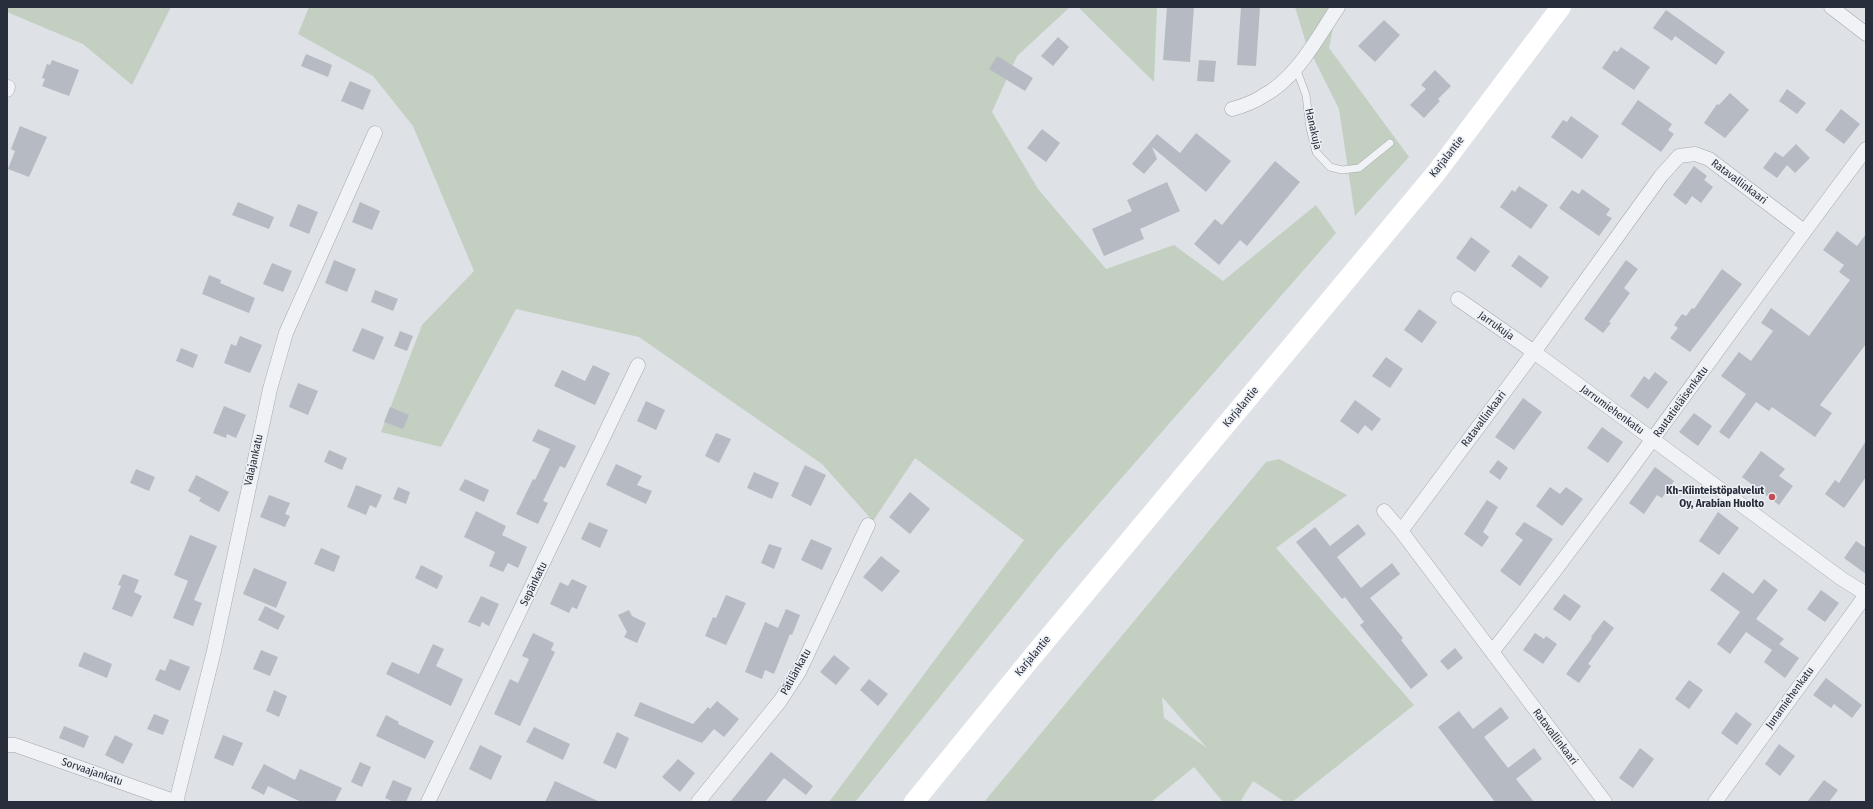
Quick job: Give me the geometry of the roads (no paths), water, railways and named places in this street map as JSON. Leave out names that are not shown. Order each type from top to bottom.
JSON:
[{"type":"main road","name":"Karjalantie","points":[[914,802],[1033,656],[1436,173],[1561,7]]},
{"type":"street","points":[[1232,109],[1264,96],[1284,81],[1296,68],[1338,7]]},
{"type":"street","points":[[1831,7],[1866,34]]},
{"type":"street","name":"Valajankatu","points":[[176,802],[214,651],[270,389],[286,333],[375,133]]},
{"type":"street","name":"Rautatieläisenkatu","points":[[1492,652],[1653,440],[1804,231],[1866,149]]},
{"type":"street","name":"Ratavallinkaari","points":[[1605,802],[1401,531],[1534,352],[1661,176],[1679,156],[1695,154],[1709,159],[1804,231]]},
{"type":"street","name":"Jarrukuja","points":[[1458,299],[1534,352]]},
{"type":"street","name":"Jarrumiehenkatu","points":[[1534,352],[1842,580],[1866,594]]},
{"type":"street","name":"Sepänkatu","points":[[428,802],[638,365]]},
{"type":"street","points":[[1384,511],[1401,531]]},
{"type":"street","name":"Pätilänkatu","points":[[698,802],[780,700],[799,672],[868,525]]},
{"type":"street","name":"Junamiehenkatu","points":[[1715,802],[1866,594]]},
{"type":"street","name":"Sorvaajankatu","points":[[7,745],[15,746],[176,802]]},
{"type":"lane","name":"Hanakuja","points":[[1296,68],[1306,95],[1310,128],[1316,152],[1330,167],[1342,170],[1359,168],[1390,144]]},
{"type":"place","name":"Kh-Kiinteistöpalvelut Oy, Arabian Huolto","points":[[1772,497]]}]
